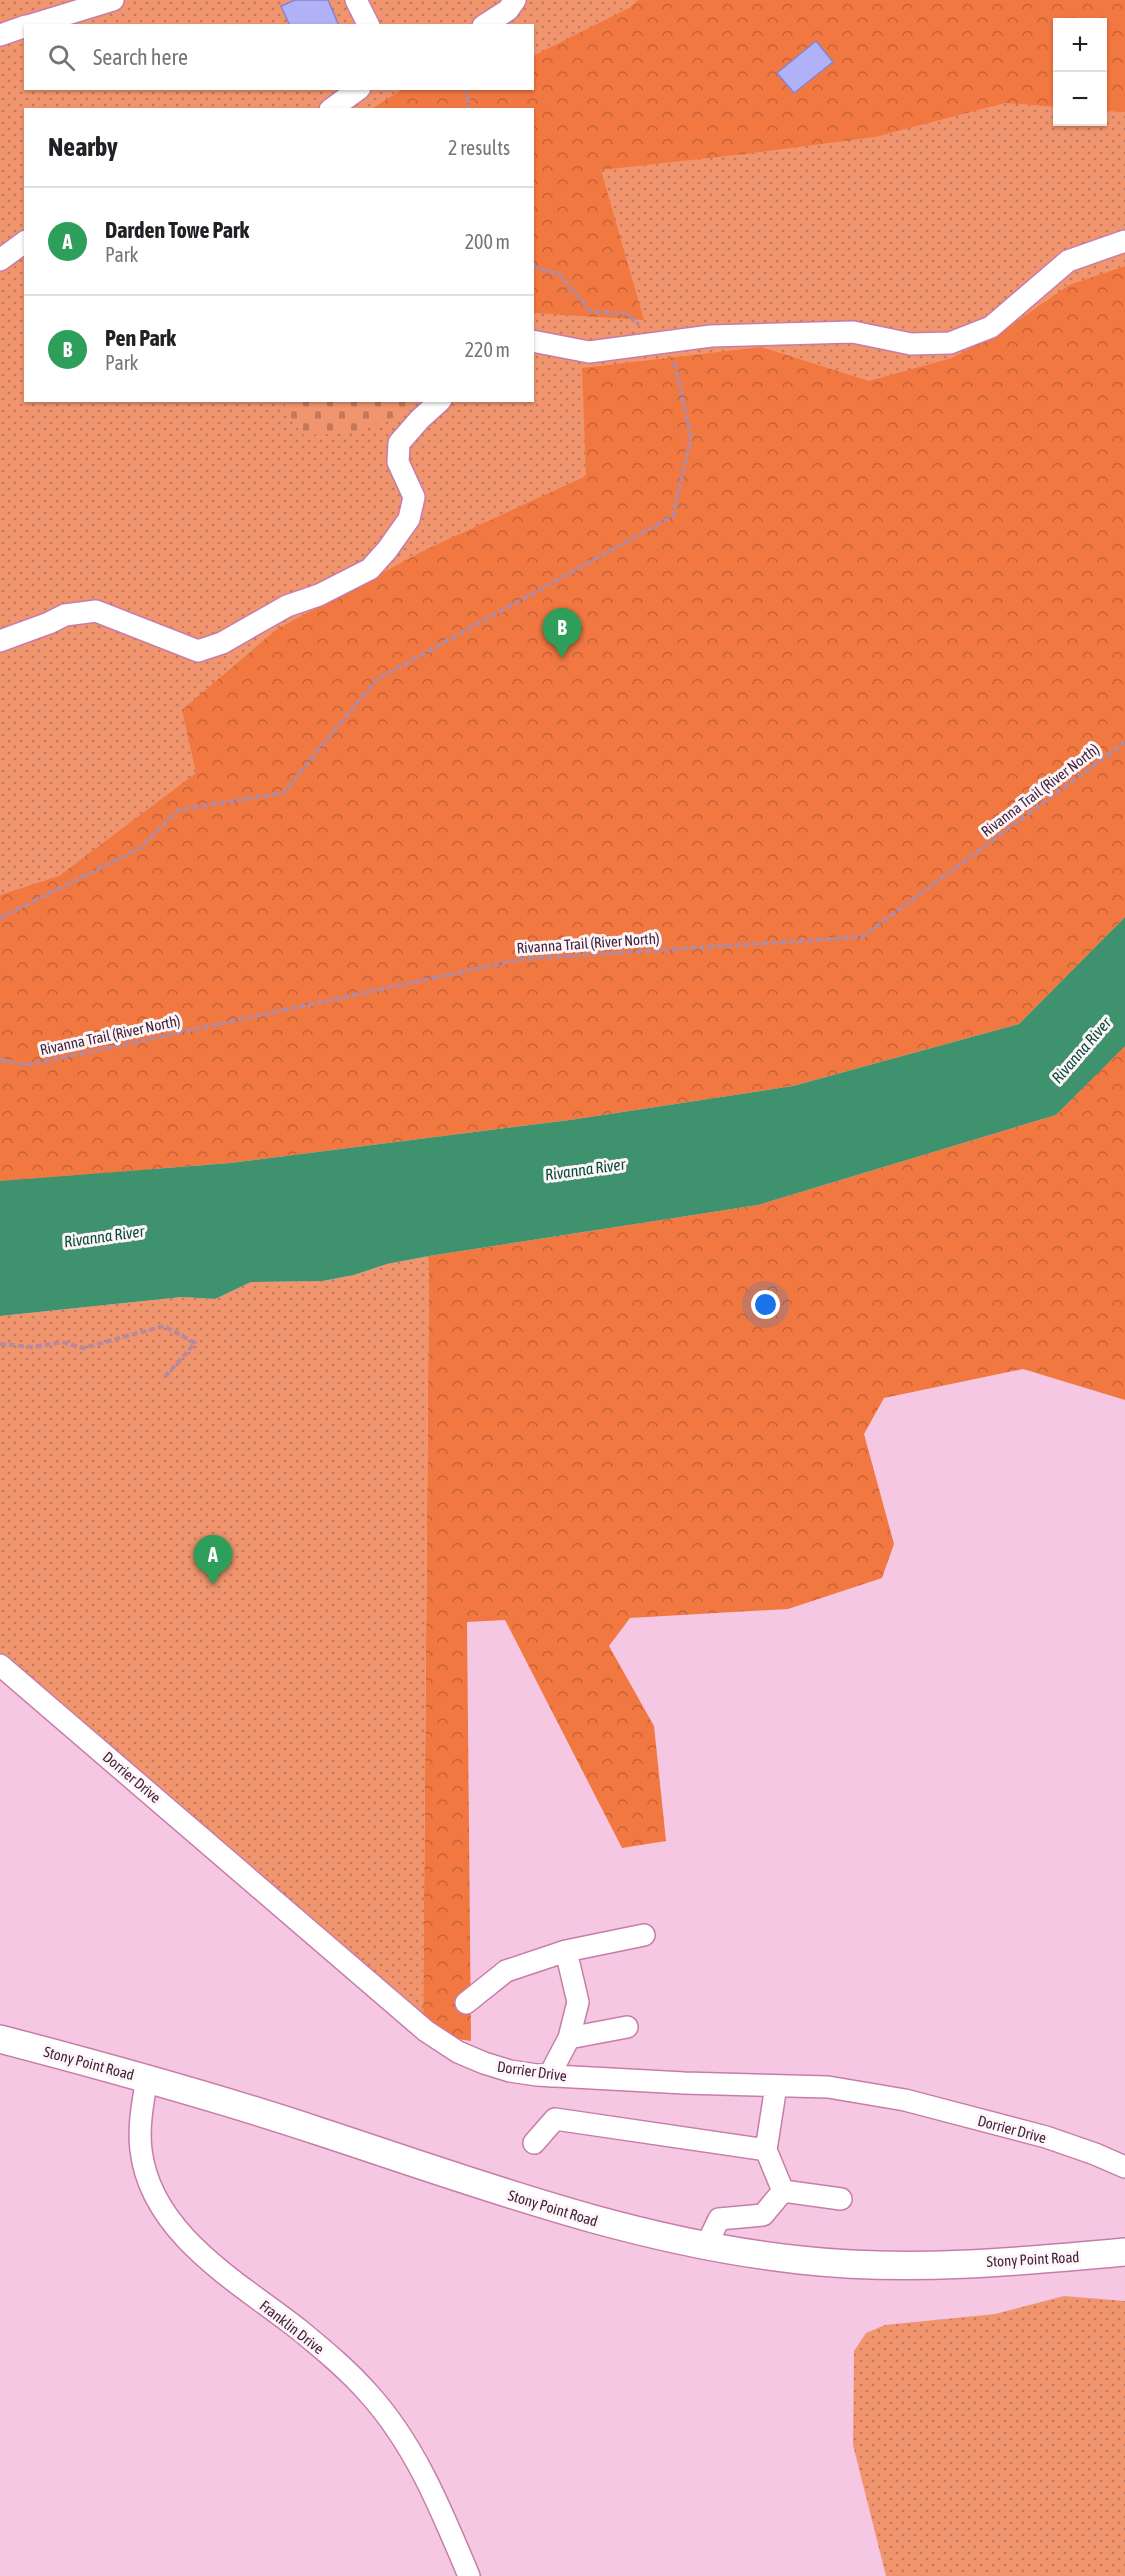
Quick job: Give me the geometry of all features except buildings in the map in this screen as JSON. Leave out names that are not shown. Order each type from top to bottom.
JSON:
[{"type":"main road","name":"Stony Point Road","points":[[0,2039],[147,2078],[304,2126],[554,2209],[634,2231],[706,2246],[800,2260],[926,2265],[1125,2252]]},
{"type":"street","points":[[34,24],[113,0]]},
{"type":"street","points":[[356,0],[368,24]]},
{"type":"street","points":[[486,24],[508,10],[515,0]]},
{"type":"street","points":[[0,35],[24,27]]},
{"type":"street","points":[[333,108],[357,90]]},
{"type":"street","points":[[534,341],[589,352],[711,336],[789,336],[853,332],[911,344],[950,343],[990,327],[1068,261],[1125,241]]},
{"type":"street","points":[[0,260],[24,242]]},
{"type":"street","points":[[0,641],[50,623],[65,615],[96,611],[198,651],[222,643],[287,606],[319,595],[370,569],[409,519],[414,497],[398,462],[399,443],[420,418],[439,402]]},
{"type":"street","name":"Dorrier Drive","points":[[0,1665],[426,2031],[458,2052],[510,2071],[549,2076],[828,2087],[906,2100],[1046,2138],[1095,2154],[1125,2167]]},
{"type":"street","points":[[466,2003],[506,1971],[566,1951],[644,1935]]},
{"type":"street","points":[[549,2076],[569,2038],[578,2002],[566,1951]]},
{"type":"street","points":[[569,2038],[627,2027]]},
{"type":"street","name":"Franklin Drive","points":[[147,2078],[140,2126],[141,2152],[147,2176],[159,2201],[177,2229],[240,2288],[301,2332],[368,2393],[395,2426],[413,2456],[444,2517],[469,2576]]},
{"type":"street","points":[[776,2086],[766,2150],[783,2191]]},
{"type":"street","points":[[534,2143],[555,2119],[766,2150]]},
{"type":"street","points":[[706,2246],[718,2219],[763,2216],[783,2191]]},
{"type":"street","points":[[783,2191],[841,2199]]},
{"type":"path","points":[[466,90],[469,108]]},
{"type":"path","points":[[0,918],[140,848],[178,810],[283,793],[376,680],[673,516],[692,437],[675,361],[627,314],[590,311],[559,274],[534,267]]},
{"type":"path","name":"Rivanna Trail (River North)","points":[[0,1060],[28,1065],[522,959],[862,938],[1125,742]]},
{"type":"path","points":[[0,1344],[33,1347],[62,1342],[83,1348],[164,1326],[195,1343],[164,1378]]},
{"type":"green space","points":[[0,0],[1125,0],[1125,916],[0,1208]]},
{"type":"green space","points":[[638,0],[1125,0],[1125,112],[1107,111],[1107,18],[1053,18],[1053,107],[1005,103],[875,137],[601,170],[644,320],[534,313],[534,108],[373,108],[401,90],[534,90],[534,56],[629,8]]},
{"type":"green space","points":[[1125,266],[1125,917],[1019,1024],[793,1086],[570,1120],[230,1163],[0,1181],[0,895],[59,876],[196,773],[182,710],[277,629],[427,549],[586,476],[582,368],[761,347],[869,381],[952,358],[1006,329],[1069,285]]},
{"type":"green space","points":[[285,402],[408,402],[398,416],[350,433],[304,435],[284,411]]},
{"type":"green space","points":[[1125,1045],[1125,1400],[1023,1369],[884,1398],[864,1434],[894,1544],[882,1578],[788,1609],[630,1618],[609,1646],[654,1726],[666,1841],[622,1848],[505,1620],[467,1622],[471,2041],[423,2034],[429,1256],[758,1205],[1056,1115]]},
{"type":"green space","points":[[429,1256],[423,2034],[0,1667],[0,1316],[182,1297],[215,1299],[251,1282],[323,1281],[354,1275],[387,1264]]},
{"type":"green space","points":[[1064,2296],[1125,2301],[1125,2576],[886,2576],[853,2445],[854,2351],[866,2333],[885,2325],[995,2314]]},
{"type":"water","name":"Rivanna River","points":[[1125,917],[1125,1046],[1056,1115],[758,1205],[429,1256],[387,1264],[354,1275],[323,1281],[251,1282],[215,1299],[182,1297],[0,1316],[0,1181],[230,1163],[570,1120],[793,1086],[1019,1024]]},
{"type":"place","name":"Pen Park","points":[[562,658]]},
{"type":"place","name":"Darden Towe Park","points":[[213,1585]]}]
